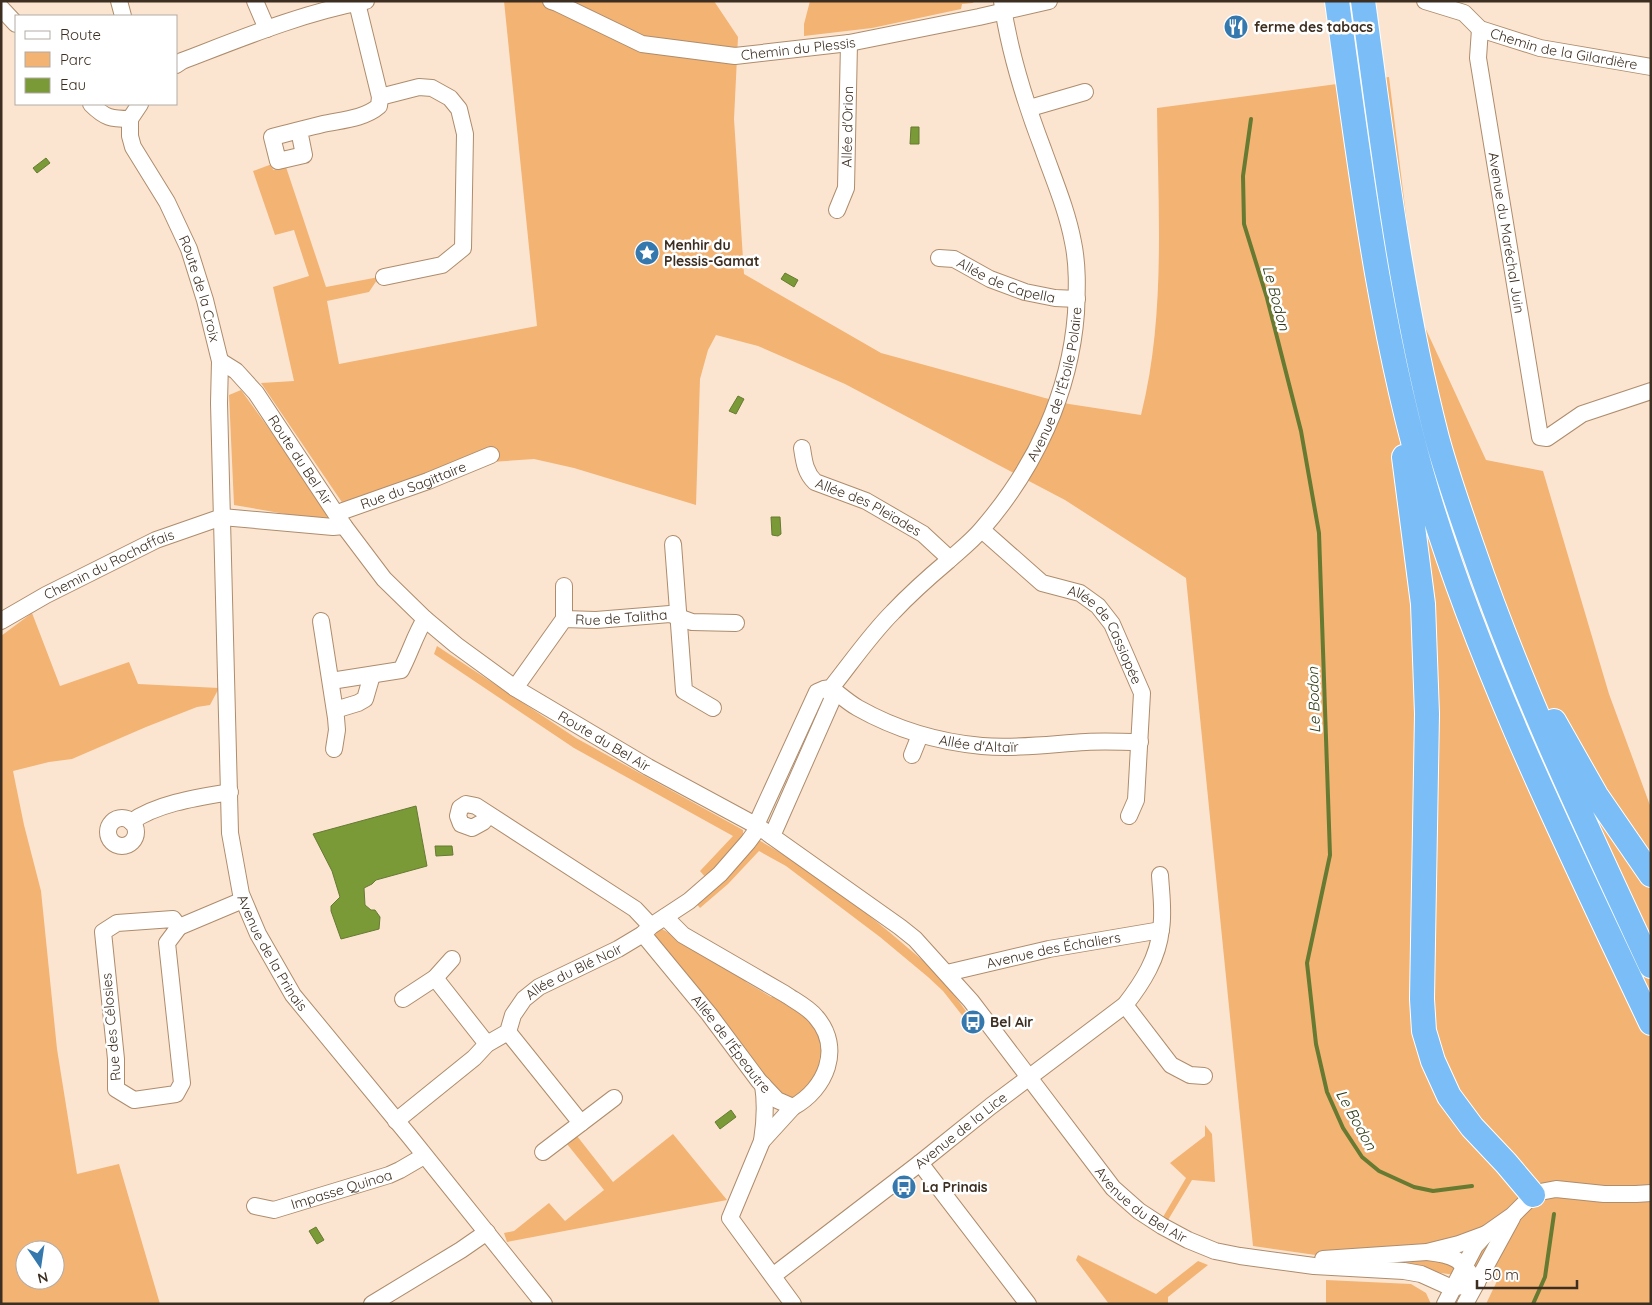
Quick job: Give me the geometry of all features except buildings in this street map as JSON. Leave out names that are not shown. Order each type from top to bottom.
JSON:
[{"type":"highway","points":[[1337,1],[1360,170],[1376,265],[1407,418],[1426,489],[1498,689],[1538,780],[1651,1023]]},
{"type":"highway","points":[[1363,1],[1396,231],[1424,381],[1454,493],[1487,590],[1520,677],[1651,966]]},
{"type":"highway","points":[[1407,418],[1402,440],[1423,604],[1427,714],[1422,999],[1424,1031],[1433,1061],[1449,1096],[1472,1127],[1533,1195]]},
{"type":"highway","points":[[1520,677],[1542,697],[1596,795],[1651,876]]},
{"type":"street","points":[[119,1],[123,15]]},
{"type":"street","points":[[255,1],[267,29]]},
{"type":"street","name":"Chemin du Plessis","points":[[551,1],[557,2],[642,44],[735,56],[849,43],[1003,6],[1049,1]]},
{"type":"street","name":"Chemin de la Gilardière","points":[[1425,1],[1464,13],[1480,29],[1540,48],[1651,67]]},
{"type":"street","points":[[178,64],[267,29],[328,10],[363,2],[380,97],[379,106],[370,113],[298,130]]},
{"type":"street","name":"Avenue de l'Étoile Polaire","points":[[762,829],[832,700],[831,688],[892,613],[982,530],[1010,493],[1029,463],[1046,432],[1060,397],[1069,362],[1077,298],[1077,270],[1073,242],[1058,188],[1042,148],[1016,65],[1003,6]]},
{"type":"street","points":[[1,8],[15,23]]},
{"type":"street","name":"Avenue du Maréchal Juin","points":[[1480,29],[1478,58],[1540,437],[1546,438],[1582,414],[1651,391]]},
{"type":"street","name":"Allée d'Orion","points":[[837,210],[846,188],[849,43]]},
{"type":"street","points":[[380,97],[419,87],[432,88],[450,98],[459,109],[464,134],[463,248],[442,265],[384,277]]},
{"type":"street","points":[[1030,108],[1084,92]]},
{"type":"street","points":[[92,105],[100,113],[112,119],[130,119],[139,105]]},
{"type":"street","name":"Route de la Croix","points":[[130,119],[130,136],[133,147],[167,202],[189,249],[205,300],[220,360],[222,517]]},
{"type":"street","name":"Allée de Capella","points":[[939,258],[954,258],[990,279],[1025,292],[1055,298],[1077,298]]},
{"type":"street","name":"Route du Bel Air","points":[[220,360],[236,372],[256,393],[341,520],[384,578],[425,619],[514,688],[648,767],[762,829],[900,927],[915,939],[971,1001],[1029,1078]]},
{"type":"street","points":[[219,386],[233,381],[244,380]]},
{"type":"street","name":"Allée des Pleïades","points":[[802,448],[804,464],[809,476],[815,482],[866,502],[923,534],[950,559]]},
{"type":"street","name":"Rue du Sagittaire","points":[[222,517],[333,528],[341,520],[491,455]]},
{"type":"street","name":"Chemin du Rochaffais","points":[[1,621],[54,590],[148,544],[222,517]]},
{"type":"street","name":"Avenue de la Prinais","points":[[222,517],[230,833],[241,894],[258,934],[293,995],[544,1304]]},
{"type":"street","name":"Allée de Cassiopée","points":[[982,530],[1042,583],[1080,593],[1098,606],[1112,624],[1142,693],[1136,800],[1129,816]]},
{"type":"street","name":"Rue de Talitha","points":[[673,544],[684,691],[713,708]]},
{"type":"street","name":"Rue de Talitha","points":[[514,688],[564,619],[564,586]]},
{"type":"street","name":"Rue de Talitha","points":[[564,619],[596,620],[670,614],[692,622],[736,623]]},
{"type":"street","points":[[331,681],[401,670],[407,660],[414,637],[425,619]]},
{"type":"street","points":[[321,621],[335,710],[337,730],[334,749]]},
{"type":"street","points":[[335,710],[365,699],[372,675]]},
{"type":"street","name":"Allée d'Altaïr","points":[[831,688],[857,708],[920,735],[951,742],[1013,747],[1088,742],[1140,742]]},
{"type":"street","points":[[912,756],[920,735]]},
{"type":"street","points":[[131,822],[138,817],[172,804],[230,792]]},
{"type":"street","name":"Allée de l'Épeautre","points":[[489,815],[636,909],[647,930],[763,1085],[777,1100],[793,1107]]},
{"type":"street","name":"Allée du Blé Noir","points":[[508,1032],[513,1015],[524,999],[539,987],[618,949],[688,901],[720,874],[762,829]]},
{"type":"street","points":[[1029,1078],[1125,1005],[1139,988],[1152,964],[1162,930],[1160,875]]},
{"type":"street","points":[[179,927],[244,900]]},
{"type":"street","points":[[665,917],[683,935],[801,1004],[816,1016],[828,1035],[830,1061],[821,1082],[799,1104],[793,1107],[762,1142]]},
{"type":"street","name":"Rue des Célosies","points":[[173,919],[179,927],[167,943],[182,1083],[176,1094],[134,1100],[116,1089],[116,1059],[102,932],[117,923],[173,919]]},
{"type":"street","name":"Avenue des Échaliers","points":[[947,973],[1049,949],[1162,930]]},
{"type":"street","points":[[403,999],[435,978],[452,959]]},
{"type":"street","points":[[435,978],[487,1044]]},
{"type":"street","points":[[1125,1005],[1171,1065],[1190,1075],[1204,1076]]},
{"type":"street","points":[[396,1121],[474,1058],[487,1044],[508,1032],[581,1123]]},
{"type":"street","name":"Avenue de la Lice","points":[[774,1276],[1029,1078]]},
{"type":"street","name":"Avenue du Bel Air","points":[[1029,1078],[1114,1188],[1139,1211],[1188,1240],[1215,1251],[1240,1256],[1421,1274],[1452,1288]]},
{"type":"street","points":[[763,1085],[765,1123],[762,1142],[730,1218],[793,1304]]},
{"type":"street","points":[[543,1152],[614,1098]]},
{"type":"street","name":"Impasse Quinoa","points":[[256,1206],[274,1210],[389,1175],[424,1156]]},
{"type":"street","points":[[920,1163],[933,1183],[1028,1304]]},
{"type":"street","points":[[1445,1304],[1475,1246],[1486,1234],[1513,1215],[1533,1195],[1556,1189],[1604,1194],[1651,1193]]},
{"type":"street","points":[[1465,1304],[1513,1215]]},
{"type":"street","points":[[372,1304],[487,1232]]},
{"type":"street","name":"Avenue du Bel Air","points":[[1426,1252],[1459,1244],[1486,1234]]},
{"type":"street","name":"Avenue du Bel Air","points":[[1296,1263],[1332,1257],[1426,1252],[1447,1254],[1464,1265],[1477,1284]]},
{"type":"street","points":[[1452,1288],[1477,1284]]},
{"type":"green space","points":[[504,1],[714,1],[738,37],[734,119],[744,274],[881,353],[1069,404],[1141,415],[1149,378],[1157,301],[1159,223],[1157,108],[1389,77],[1418,312],[1486,460],[1543,471],[1609,694],[1651,808],[1651,1304],[1486,1304],[1497,1281],[1253,1246],[1186,578],[1065,500],[845,384],[758,346],[716,335],[708,350],[700,379],[696,505],[574,468],[534,459],[491,462],[352,517],[261,383],[294,381],[273,287],[309,276],[294,230],[275,235],[253,171],[272,164],[273,170],[286,167],[326,287],[379,277],[369,292],[327,301],[339,364],[537,326]]},
{"type":"green space","points":[[810,1],[974,1],[973,3],[962,4],[961,9],[872,28],[804,36],[804,24]]},
{"type":"green space","points":[[241,390],[291,459],[331,522],[234,505],[229,395]]},
{"type":"green space","points":[[32,613],[60,686],[129,662],[138,684],[219,688],[210,705],[197,707],[72,759],[49,762],[13,771],[24,825],[41,891],[57,1049],[77,1174],[119,1164],[160,1304],[1,1304],[1,636]]},
{"type":"green space","points":[[437,646],[576,738],[743,830],[743,838],[706,878],[700,871],[733,836],[574,748],[434,654]]},
{"type":"green space","points":[[755,838],[830,886],[899,940],[944,979],[980,1030],[976,1033],[943,991],[880,937],[786,866],[759,851],[728,884],[700,908],[695,902]]},
{"type":"green space","points":[[662,929],[744,976],[746,982],[771,997],[777,995],[814,1019],[826,1053],[812,1087],[786,1102],[653,937]]},
{"type":"green space","points":[[1205,1125],[1212,1134],[1215,1182],[1192,1180],[1168,1220],[1163,1217],[1186,1178],[1170,1163],[1205,1136]]},
{"type":"green space","points":[[673,1134],[727,1200],[507,1242],[504,1233],[514,1231],[549,1203],[565,1221],[604,1190],[567,1144],[577,1136],[613,1182]]},
{"type":"green space","points":[[1078,1255],[1156,1294],[1198,1261],[1208,1265],[1168,1297],[1168,1304],[1109,1304],[1076,1260]]},
{"type":"green space","points":[[1326,1280],[1411,1284],[1426,1293],[1431,1304],[1326,1304]]},
{"type":"water","points":[[911,127],[919,127],[919,144],[910,144]]},
{"type":"water","points":[[46,158],[50,163],[37,173],[33,168]]},
{"type":"water","points":[[785,273],[798,280],[794,287],[781,279]]},
{"type":"water","points":[[738,396],[744,399],[736,414],[729,411]]},
{"type":"water","points":[[771,517],[780,517],[781,534],[778,536],[772,535]]},
{"type":"water","points":[[416,806],[427,866],[376,880],[364,888],[365,905],[371,910],[375,910],[380,917],[379,929],[341,939],[331,911],[331,906],[340,897],[332,871],[313,834]]},
{"type":"water","points":[[435,846],[452,846],[453,855],[436,856]]},
{"type":"water","points":[[731,1110],[736,1117],[720,1129],[715,1122]]},
{"type":"water","points":[[316,1227],[324,1240],[317,1244],[309,1231]]},
{"type":"waterway","name":"Le Bodon","points":[[1251,119],[1243,176],[1244,224],[1267,298],[1301,431],[1319,533],[1330,855],[1307,963],[1316,1044],[1327,1092],[1343,1128],[1362,1157],[1379,1171],[1414,1187],[1433,1191],[1472,1186]]},
{"type":"waterway","points":[[1533,1304],[1545,1277],[1554,1214]]},
{"type":"place","name":"ferme des tabacs","points":[[1236,27]]},
{"type":"place","name":"Menhir du Plessis-Gamat","points":[[647,253]]},
{"type":"place","name":"Bel Air","points":[[973,1022]]},
{"type":"place","name":"La Prinais","points":[[904,1187]]}]
